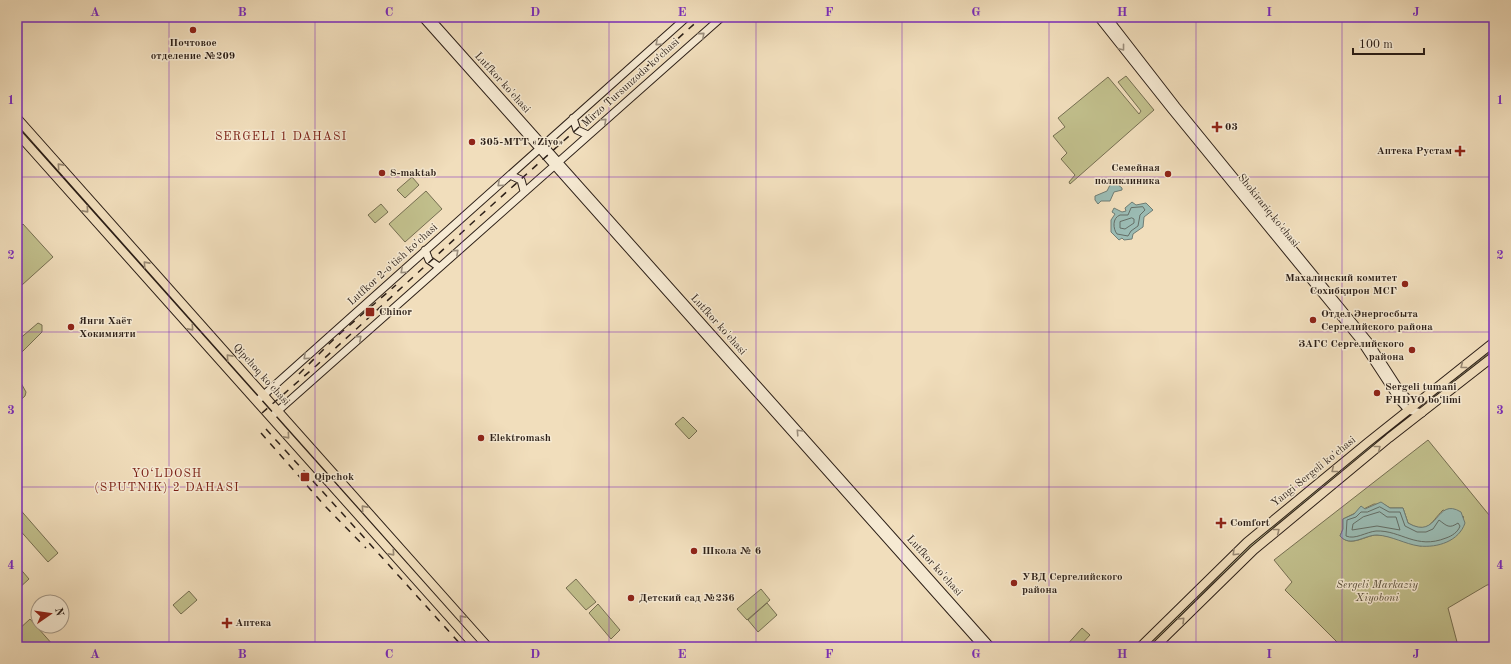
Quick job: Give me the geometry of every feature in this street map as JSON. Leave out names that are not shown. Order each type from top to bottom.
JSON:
[{"type":"main road","name":"Lutfkor ko'chasi","points":[[422,17],[541,147]]},
{"type":"main road","name":"Lutfkor ko'chasi","points":[[429,17],[541,147],[983,647]]},
{"type":"main road","name":"Mirzo Tursunzoda koʻchasi","points":[[541,147],[687,17]]},
{"type":"main road","name":"Mirzo Tursunzoda koʻchasi","points":[[556,164],[722,17]]},
{"type":"main road","name":"Shokirariq ko'chasi","points":[[1098,17],[1176,116],[1360,340],[1396,395],[1411,408]]},
{"type":"main road","name":"Shokirariq ko'chasi","points":[[1107,17],[1176,106],[1368,341],[1411,408]]},
{"type":"main road","name":"Qipchoq ko'chasi","points":[[17,118],[488,647]]},
{"type":"main road","points":[[573,118],[577,130],[588,135]]},
{"type":"main road","name":"Qipchoq ko'chasi","points":[[17,133],[476,647]]},
{"type":"main road","name":"Lutfkor 2-o'tish ko'chasi","points":[[257,401],[541,147]]},
{"type":"main road","name":"Lutfkor ko'chasi","points":[[556,164],[991,647]]},
{"type":"main road","points":[[271,417],[556,164]]},
{"type":"main road","points":[[510,175],[521,180],[524,191]]},
{"type":"main road","points":[[426,250],[429,260],[439,267]]},
{"type":"main road","points":[[165,299],[172,293]]},
{"type":"main road","name":"Yangi Sergeli ko'chasi","points":[[1140,647],[1247,542],[1494,342]]},
{"type":"main road","name":"Yangi Sergeli ko'chasi","points":[[1155,647],[1254,550],[1494,356]]},
{"type":"main road","points":[[1411,408],[1422,413]]},
{"type":"main road","points":[[335,489],[342,483]]},
{"type":"main road","points":[[435,602],[442,595]]},
{"type":"green space","points":[[1126,76],[1154,110],[1070,184],[1069,182],[1075,175],[1061,159],[1067,153],[1053,136],[1065,127],[1058,118],[1108,77],[1139,114],[1141,111],[1118,82]]},
{"type":"green space","points":[[412,177],[419,185],[405,198],[397,190]]},
{"type":"green space","points":[[426,191],[442,209],[405,242],[389,224]]},
{"type":"green space","points":[[381,204],[388,212],[375,223],[368,215]]},
{"type":"green space","points":[[23,224],[53,257],[22,285],[17,279],[17,230]]},
{"type":"green space","points":[[38,323],[42,325],[42,332],[17,357],[17,341]]},
{"type":"green space","points":[[1494,349],[1494,352],[1432,401],[1430,399]]},
{"type":"green space","points":[[17,376],[26,392],[25,396],[17,403]]},
{"type":"green space","points":[[683,417],[697,431],[689,439],[675,424]]},
{"type":"green space","points":[[1406,418],[1408,420],[1275,526],[1213,583],[1149,647],[1145,647],[1252,542],[1316,488]]},
{"type":"green space","name":"Sergeli Markaziy Xiyoboni","points":[[1428,440],[1494,521],[1494,584],[1487,585],[1448,608],[1457,642],[1435,647],[1342,647],[1285,590],[1292,582],[1274,560]],"holes":[[[1374,504],[1385,505],[1390,508],[1403,508],[1408,523],[1420,528],[1428,526],[1443,510],[1464,517],[1421,546],[1380,535],[1352,541],[1348,541],[1340,536],[1343,529],[1343,519]]]},
{"type":"green space","points":[[17,506],[58,553],[48,562],[17,527]]},
{"type":"green space","points":[[17,565],[29,579],[17,590]]},
{"type":"green space","points":[[576,579],[596,602],[586,610],[566,588]]},
{"type":"green space","points":[[761,589],[770,600],[747,620],[737,609]]},
{"type":"green space","points":[[189,591],[197,600],[181,614],[173,605]]},
{"type":"green space","points":[[767,603],[777,615],[758,632],[748,620]]},
{"type":"green space","points":[[598,604],[620,630],[611,639],[589,613]]},
{"type":"green space","points":[[30,619],[30,634],[43,634],[53,645],[51,647],[17,647],[17,631]]},
{"type":"green space","points":[[1082,628],[1090,635],[1079,647],[1065,647]]},
{"type":"water","points":[[1111,183],[1117,184],[1122,188],[1122,190],[1114,192],[1110,201],[1101,201],[1098,204],[1095,200],[1095,196],[1107,191]]},
{"type":"water","points":[[1132,202],[1136,205],[1146,203],[1153,210],[1144,217],[1143,227],[1133,234],[1132,239],[1124,240],[1122,238],[1119,240],[1111,232],[1111,220],[1115,214],[1112,212],[1114,208],[1122,212],[1126,211],[1125,208]]},
{"type":"water","points":[[1381,502],[1390,508],[1403,508],[1408,523],[1418,527],[1426,527],[1441,513],[1446,510],[1453,509],[1461,512],[1465,523],[1453,539],[1433,546],[1419,546],[1377,535],[1353,541],[1349,541],[1340,536],[1343,529],[1343,519],[1354,514],[1361,506],[1365,509]]},
{"type":"railway","points":[[262,413],[702,17]]},
{"type":"railway","points":[[299,374],[336,337],[396,285]]},
{"type":"railway","points":[[266,429],[463,647]]},
{"type":"railway","points":[[261,433],[325,506],[366,548]]},
{"type":"place","name":"Почтовое отделение №209","points":[[193,30]]},
{"type":"place","name":"03","points":[[1217,127]]},
{"type":"place","name":"305-MTT «Ziyo»","points":[[472,142]]},
{"type":"place","name":"Аптека Рустам","points":[[1460,151]]},
{"type":"place","name":"8-maktab","points":[[382,173]]},
{"type":"place","name":"Семейная поликлиника","points":[[1168,174]]},
{"type":"place","name":"Махалинский комитет Сохибқирон МСГ","points":[[1405,284]]},
{"type":"place","name":"Chinor","points":[[370,312]]},
{"type":"place","name":"Отдел Энергосбыта Сергелийского района","points":[[1313,320]]},
{"type":"place","name":"Янги Хаёт Хокимияти","points":[[71,327]]},
{"type":"place","name":"ЗАГС Сергелийского района","points":[[1412,350]]},
{"type":"place","name":"Sergeli tumani FHDYO boʻlimi","points":[[1377,393]]},
{"type":"place","name":"Elektromash","points":[[481,438]]},
{"type":"place","name":"Qipchok","points":[[305,477]]},
{"type":"place","name":"Comfort","points":[[1221,523]]},
{"type":"place","name":"Школа № 6","points":[[694,551]]},
{"type":"place","name":"УВД Сергелийского района","points":[[1014,583]]},
{"type":"place","name":"Детский сад №236","points":[[631,598]]},
{"type":"place","name":"Аптека","points":[[227,623]]},
{"type":"district","name":"SERGELI 1 DAHASI","points":[[281,137]]},
{"type":"district","name":"YO‘LDOSH (SPUTNIK) 2 DAHASI","points":[[167,481]]}]
